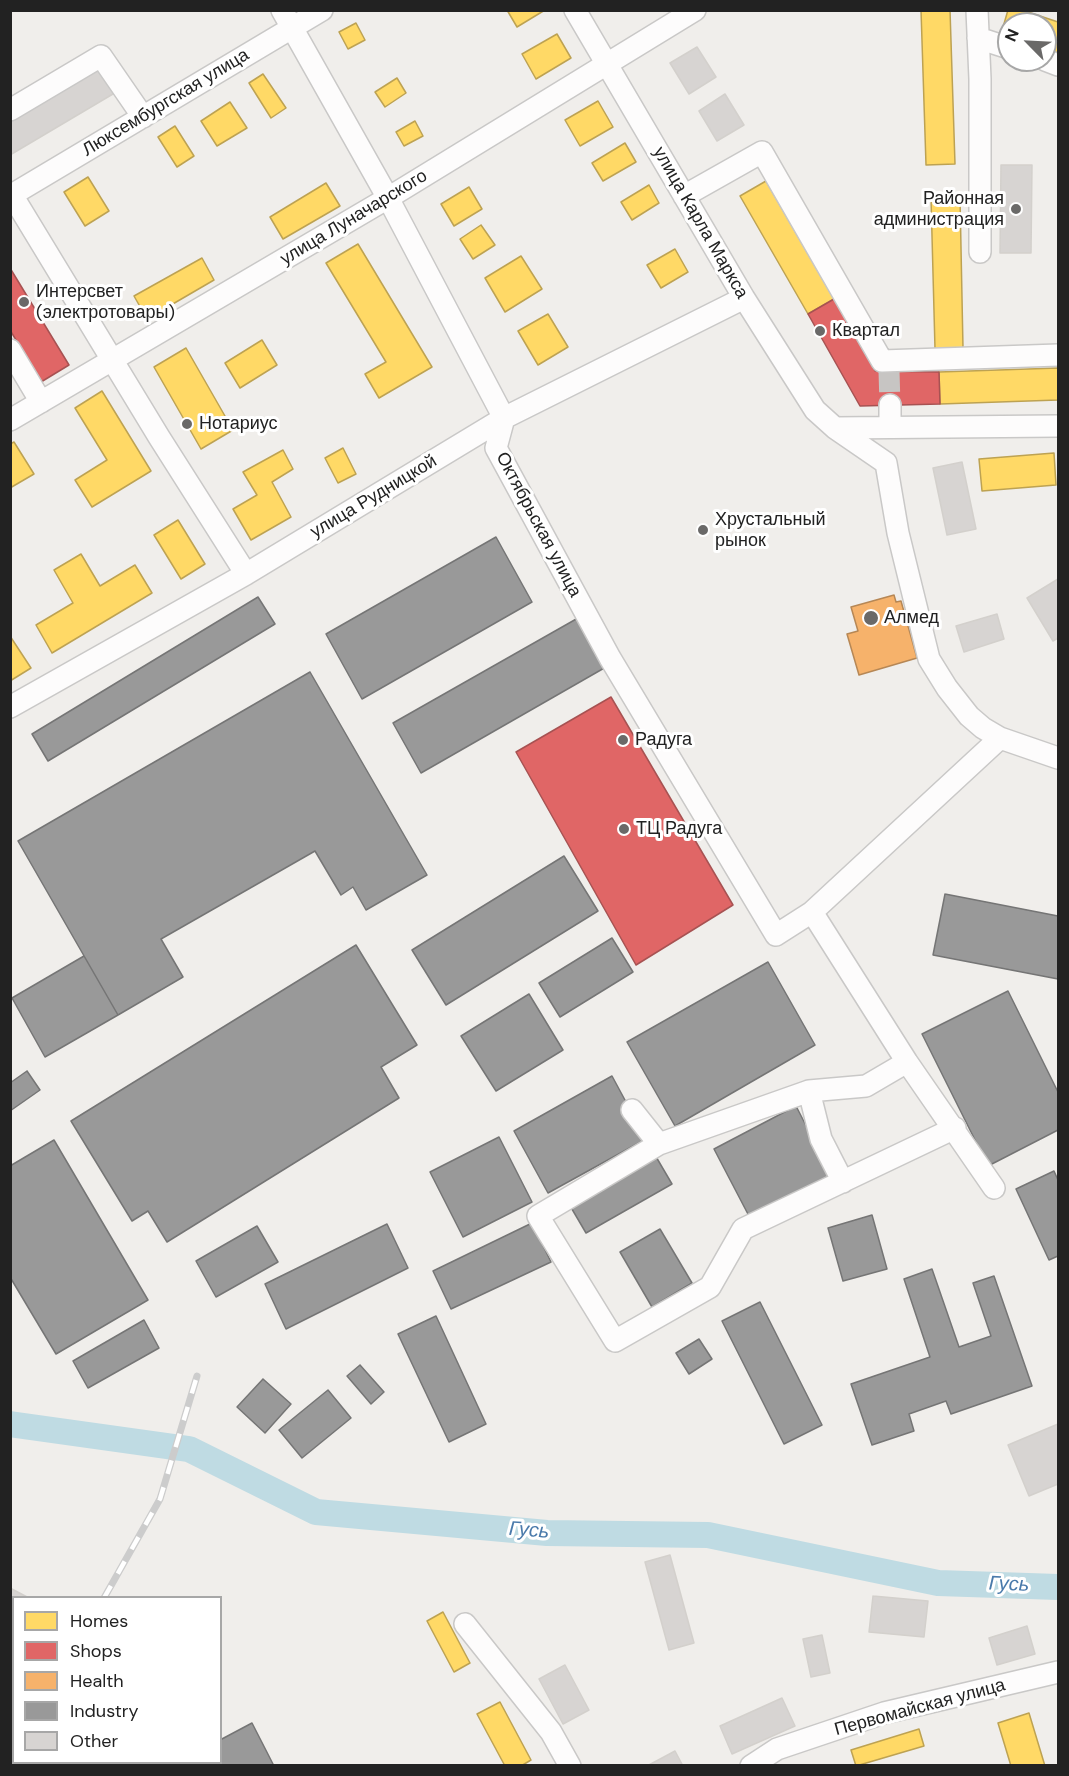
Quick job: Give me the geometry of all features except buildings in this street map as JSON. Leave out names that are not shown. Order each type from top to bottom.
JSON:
[{"type":"street","name":"Люксембургская улица","points":[[11,196],[143,117],[287,20],[322,10]]},
{"type":"street","name":"улица Карла Маркса","points":[[575,10],[744,298],[815,410],[836,428],[886,463],[897,532],[929,659],[957,702],[983,728],[1000,738],[1059,758]]},
{"type":"street","name":"улица Луначарского","points":[[10,420],[388,198],[695,10]]},
{"type":"street","points":[[977,10],[980,252]]},
{"type":"street","points":[[287,20],[388,198],[504,418]]},
{"type":"street","points":[[978,38],[997,44]]},
{"type":"street","points":[[10,110],[101,56],[143,117]]},
{"type":"street","points":[[684,196],[762,152],[882,361],[889,366],[1059,355]]},
{"type":"street","points":[[11,196],[246,574]]},
{"type":"street","name":"улица Рудницкой","points":[[10,707],[246,574],[504,418],[744,298]]},
{"type":"street","points":[[10,350],[41,402]]},
{"type":"street","points":[[890,405],[890,428]]},
{"type":"street","name":"Октябрьская улица","points":[[504,418],[496,448],[610,658],[776,935],[812,912]]},
{"type":"street","points":[[836,428],[1059,426]]},
{"type":"street","points":[[994,1188],[907,1062],[812,912],[1000,738]]},
{"type":"street","points":[[907,1062],[866,1086],[809,1091],[659,1144],[538,1216],[615,1341],[710,1287],[743,1229],[954,1128]]},
{"type":"street","points":[[809,1091],[821,1139],[843,1182]]},
{"type":"street","points":[[632,1110],[659,1144]]},
{"type":"street","points":[[465,1624],[551,1732],[570,1766]]},
{"type":"street","name":"Первомайская улица","points":[[751,1766],[777,1749],[884,1713],[1059,1672]]},
{"type":"waterway","name":"Гусь","points":[[10,1424],[189,1449],[316,1512],[547,1533],[708,1535],[938,1583],[1058,1587]]},
{"type":"tunnel","points":[[889,371],[890,405]]},
{"type":"railway","points":[[105,1596],[160,1499],[197,1376]]},
{"type":"place","name":"Районная администрация","points":[[1016,209]]},
{"type":"place","name":"Интерсвет (электротовары)","points":[[24,302]]},
{"type":"place","name":"Квартал","points":[[820,331]]},
{"type":"place","name":"Нотариус","points":[[187,424]]},
{"type":"place","name":"Хрустальный рынок","points":[[703,530]]},
{"type":"place","name":"Алмед","points":[[871,618]]},
{"type":"place","name":"Радуга","points":[[623,740]]},
{"type":"place","name":"ТЦ Радуга","points":[[624,829]]}]
